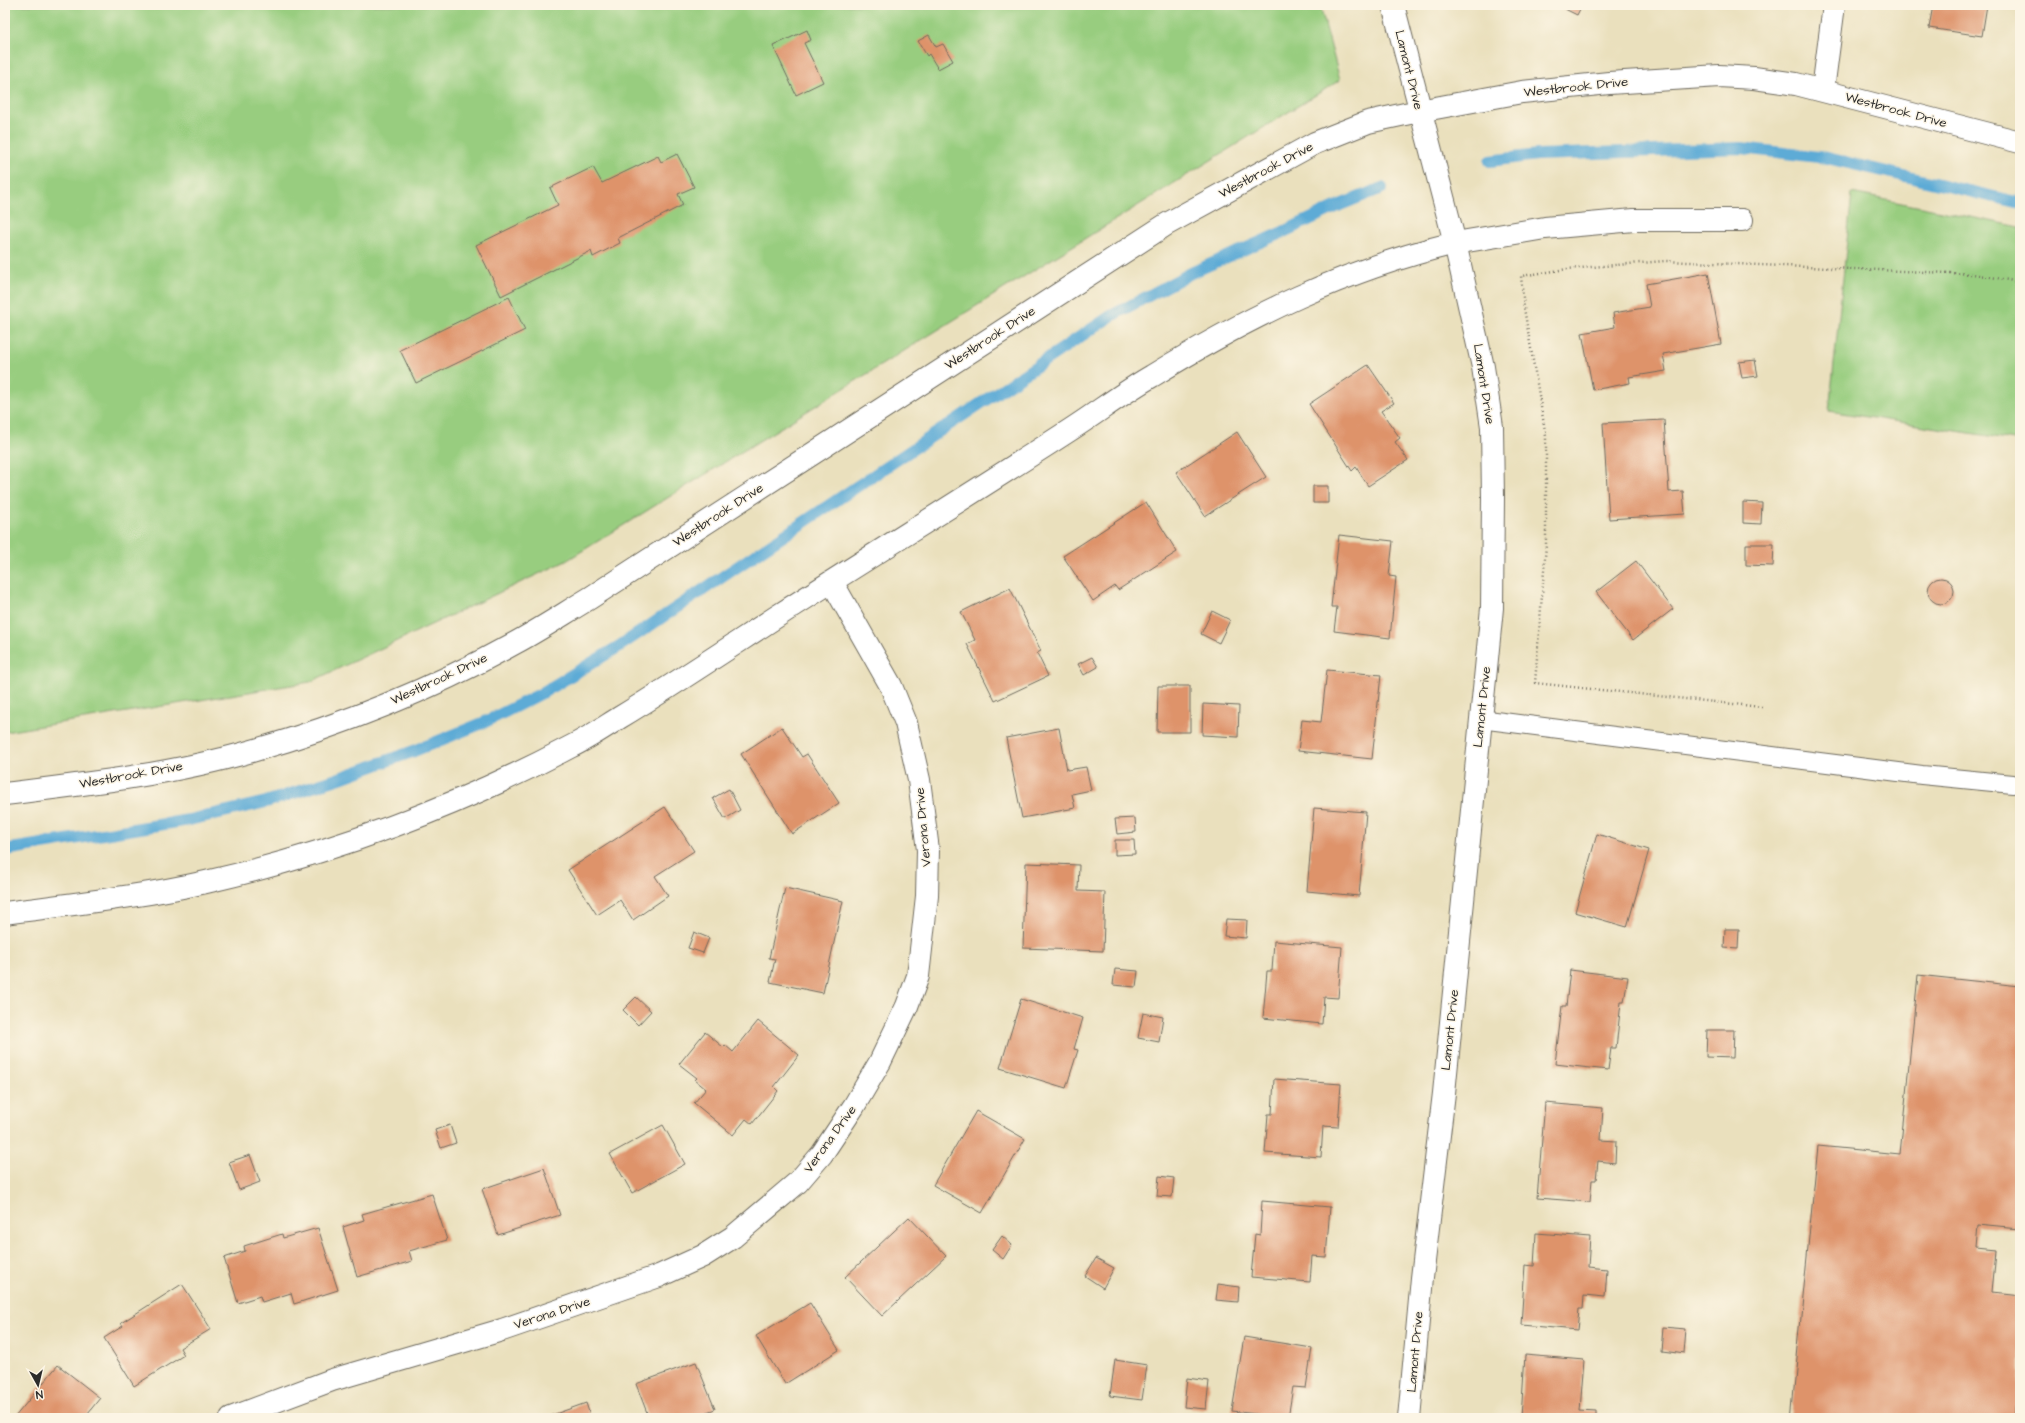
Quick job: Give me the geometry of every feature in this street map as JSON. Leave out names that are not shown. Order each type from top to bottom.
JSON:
[{"type":"street","name":"Lamont Drive","points":[[1393,5],[1419,111],[1455,243],[1483,367],[1492,427],[1492,608],[1444,1093],[1422,1278],[1409,1418]]},
{"type":"street","points":[[1823,90],[1834,5]]},
{"type":"street","name":"Westbrook Drive","points":[[5,794],[178,768],[250,751],[316,731],[392,702],[461,670],[515,643],[590,598],[1167,224],[1315,143],[1368,122],[1522,92],[1610,83],[1719,76],[1761,79],[1796,84],[2020,142]]},
{"type":"street","points":[[5,913],[104,899],[210,881],[284,863],[362,838],[438,808],[572,747],[648,701],[1148,378],[1221,335],[1306,292],[1365,268],[1411,253],[1455,243],[1545,228],[1634,220],[1742,220]]},
{"type":"street","name":"Verona Drive","points":[[231,1418],[249,1409],[332,1380],[502,1330],[614,1292],[703,1256],[733,1237],[798,1182],[822,1154],[854,1106],[880,1062],[907,1006],[918,976],[927,896],[928,850],[919,780],[906,723],[891,686],[832,582]]},
{"type":"lane","points":[[1480,719],[1922,775],[2013,784]]},
{"type":"path","points":[[1762,707],[1535,683],[1546,545],[1546,436],[1524,308],[1521,276],[1567,269],[1665,262],[1972,274],[2020,282]]},
{"type":"green space","points":[[5,5],[1320,5],[1340,80],[566,561],[310,682],[5,732]]},
{"type":"green space","points":[[1852,193],[2020,227],[2020,441],[1829,411]]},
{"type":"building","points":[[1557,5],[1582,5],[1577,15]]},
{"type":"building","points":[[1933,5],[1987,5],[1982,36],[1929,28]]},
{"type":"building","points":[[807,30],[811,40],[804,43],[823,82],[796,95],[773,46]]},
{"type":"building","points":[[929,35],[936,47],[943,44],[953,61],[938,69],[929,54],[927,56],[918,41]]},
{"type":"building","points":[[677,154],[694,187],[678,194],[683,205],[618,238],[620,243],[593,257],[591,251],[501,296],[476,245],[558,205],[550,188],[593,167],[602,183],[658,156],[661,162]]},
{"type":"building","points":[[1708,273],[1721,344],[1663,354],[1666,371],[1629,377],[1630,383],[1593,390],[1582,333],[1615,327],[1613,313],[1650,307],[1646,284]]},
{"type":"building","points":[[509,297],[525,330],[416,383],[400,350]]},
{"type":"building","points":[[1755,360],[1758,376],[1742,378],[1739,362]]},
{"type":"building","points":[[1368,365],[1394,403],[1381,411],[1400,438],[1395,442],[1408,460],[1368,486],[1356,467],[1352,471],[1309,404]]},
{"type":"building","points":[[1664,420],[1669,492],[1683,491],[1685,514],[1609,519],[1603,423]]},
{"type":"building","points":[[1237,432],[1266,477],[1205,516],[1176,472]]},
{"type":"building","points":[[1313,486],[1328,486],[1328,503],[1313,503]]},
{"type":"building","points":[[1146,502],[1177,552],[1118,590],[1115,586],[1093,601],[1063,556]]},
{"type":"building","points":[[1743,502],[1762,503],[1761,524],[1743,523]]},
{"type":"building","points":[[1339,535],[1393,541],[1389,576],[1396,577],[1390,638],[1334,631],[1337,607],[1331,607]]},
{"type":"building","points":[[1746,544],[1774,544],[1773,566],[1746,565]]},
{"type":"building","points":[[1636,561],[1673,609],[1633,640],[1596,592]]},
{"type":"building","points":[[1941,578],[1950,582],[1954,591],[1950,600],[1941,604],[1932,600],[1928,591],[1932,582]]},
{"type":"building","points":[[1010,588],[1041,651],[1037,653],[1048,676],[995,701],[967,644],[975,640],[961,612]]},
{"type":"building","points":[[1212,611],[1230,620],[1219,643],[1201,634]]},
{"type":"building","points":[[1092,657],[1098,667],[1084,675],[1078,664]]},
{"type":"building","points":[[1327,670],[1381,675],[1372,759],[1298,751],[1302,720],[1321,722]]},
{"type":"building","points":[[1158,686],[1190,686],[1190,732],[1157,732]]},
{"type":"building","points":[[1203,704],[1239,706],[1238,737],[1202,735]]},
{"type":"building","points":[[782,727],[802,757],[807,754],[839,803],[792,834],[741,754]]},
{"type":"building","points":[[1059,728],[1067,770],[1086,767],[1091,790],[1072,794],[1075,808],[1022,818],[1006,738]]},
{"type":"building","points":[[729,789],[740,810],[725,819],[713,798]]},
{"type":"building","points":[[665,807],[694,851],[655,876],[668,896],[633,920],[620,900],[597,915],[568,870]]},
{"type":"building","points":[[1314,808],[1366,812],[1359,896],[1307,891]]},
{"type":"building","points":[[1135,818],[1136,832],[1117,834],[1115,819]]},
{"type":"building","points":[[1597,834],[1649,850],[1627,927],[1575,912]]},
{"type":"building","points":[[1115,840],[1134,840],[1135,854],[1115,855]]},
{"type":"building","points":[[1026,863],[1079,865],[1078,891],[1105,892],[1103,951],[1023,948]]},
{"type":"building","points":[[785,888],[843,901],[823,993],[770,982],[775,959],[769,958]]},
{"type":"building","points":[[1226,919],[1247,920],[1246,938],[1224,936]]},
{"type":"building","points":[[1725,929],[1739,929],[1738,949],[1724,948]]},
{"type":"building","points":[[694,932],[709,938],[703,953],[688,948]]},
{"type":"building","points":[[1274,941],[1342,947],[1338,998],[1324,997],[1322,1024],[1263,1018],[1267,971],[1272,971]]},
{"type":"building","points":[[1115,969],[1138,971],[1136,987],[1113,985]]},
{"type":"building","points":[[1570,970],[1628,977],[1624,1002],[1621,1002],[1616,1048],[1611,1048],[1608,1070],[1555,1064],[1562,1006],[1566,1006]]},
{"type":"building","points":[[1918,975],[2020,986],[2020,1230],[1978,1226],[1976,1249],[1996,1251],[1992,1294],[2020,1297],[2020,1374],[2016,1418],[1791,1418],[1818,1146],[1900,1154]]},
{"type":"building","points":[[636,997],[651,1011],[638,1025],[623,1010]]},
{"type":"building","points":[[1021,999],[1083,1018],[1074,1049],[1078,1050],[1066,1088],[1000,1068]]},
{"type":"building","points":[[1143,1013],[1163,1017],[1159,1042],[1138,1038]]},
{"type":"building","points":[[758,1021],[799,1055],[774,1087],[778,1091],[752,1124],[746,1119],[733,1135],[694,1103],[706,1089],[695,1080],[697,1078],[679,1064],[705,1032],[723,1047],[725,1045],[733,1052]]},
{"type":"building","points":[[1707,1030],[1734,1030],[1733,1058],[1706,1057]]},
{"type":"building","points":[[1274,1079],[1341,1084],[1338,1127],[1323,1126],[1321,1157],[1265,1153],[1268,1114],[1272,1114]]},
{"type":"building","points":[[1545,1103],[1603,1108],[1601,1140],[1616,1141],[1615,1163],[1598,1161],[1596,1180],[1592,1180],[1590,1202],[1537,1198]]},
{"type":"building","points":[[976,1111],[1025,1139],[982,1213],[933,1185]]},
{"type":"building","points":[[450,1125],[456,1143],[441,1148],[435,1130]]},
{"type":"building","points":[[663,1125],[685,1164],[632,1193],[610,1154]]},
{"type":"building","points":[[250,1155],[260,1182],[239,1190],[229,1162]]},
{"type":"building","points":[[544,1168],[560,1215],[498,1235],[482,1189]]},
{"type":"building","points":[[1159,1176],[1174,1178],[1172,1197],[1157,1196]]},
{"type":"building","points":[[432,1194],[447,1240],[409,1251],[412,1261],[357,1277],[343,1227],[364,1220],[362,1214]]},
{"type":"building","points":[[1262,1201],[1330,1207],[1326,1257],[1312,1256],[1310,1282],[1251,1277],[1255,1234],[1260,1235]]},
{"type":"building","points":[[909,1217],[946,1256],[882,1316],[845,1277]]},
{"type":"building","points":[[318,1228],[338,1290],[294,1304],[291,1293],[262,1302],[260,1296],[238,1303],[224,1258],[245,1251],[244,1246],[282,1234],[283,1238]]},
{"type":"building","points":[[1536,1233],[1590,1237],[1588,1267],[1607,1269],[1605,1297],[1584,1295],[1583,1309],[1579,1309],[1577,1330],[1521,1325],[1525,1265],[1534,1266]]},
{"type":"building","points":[[1002,1236],[1012,1245],[1003,1259],[992,1250]]},
{"type":"building","points":[[1096,1258],[1114,1268],[1103,1288],[1085,1276]]},
{"type":"building","points":[[182,1284],[211,1329],[180,1348],[184,1355],[134,1386],[104,1338],[123,1326],[121,1323]]},
{"type":"building","points":[[1218,1284],[1239,1287],[1238,1302],[1216,1300]]},
{"type":"building","points":[[810,1303],[839,1350],[785,1384],[756,1336]]},
{"type":"building","points":[[1663,1327],[1686,1329],[1684,1353],[1661,1350]]},
{"type":"building","points":[[1244,1337],[1312,1348],[1306,1388],[1293,1387],[1288,1418],[1232,1411]]},
{"type":"building","points":[[1525,1355],[1584,1360],[1580,1410],[1596,1411],[1596,1418],[1521,1418]]},
{"type":"building","points":[[1115,1360],[1147,1365],[1142,1400],[1110,1396]]},
{"type":"building","points":[[696,1362],[715,1409],[691,1418],[649,1418],[636,1384]]},
{"type":"building","points":[[58,1365],[100,1398],[84,1418],[14,1418]]},
{"type":"building","points":[[1187,1378],[1209,1381],[1206,1409],[1184,1407]]},
{"type":"building","points":[[586,1403],[591,1418],[544,1418]]},
{"type":"waterway","points":[[1490,161],[1537,155],[1741,148],[1827,158],[2020,203]]},
{"type":"waterway","points":[[5,850],[189,820],[266,802],[337,779],[414,751],[485,722],[542,693],[618,647],[1111,316],[1191,273],[1340,205],[1382,188]]}]
